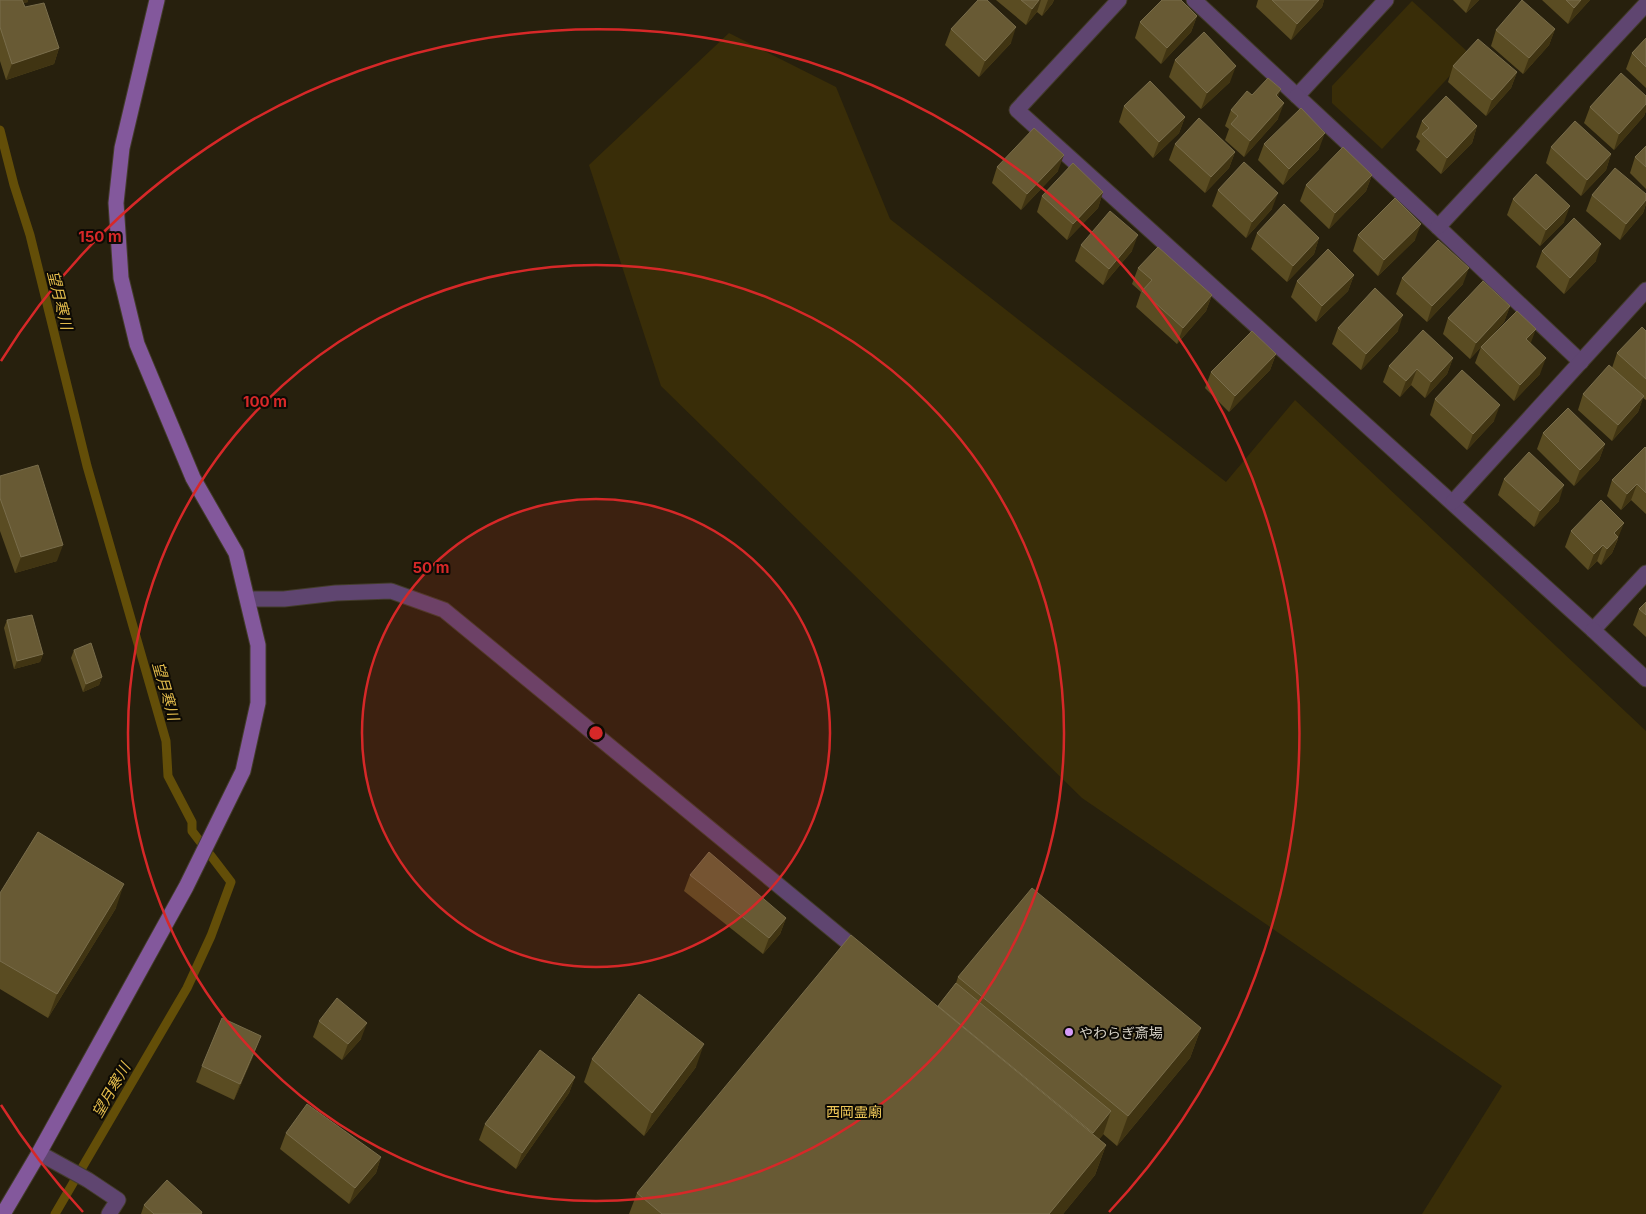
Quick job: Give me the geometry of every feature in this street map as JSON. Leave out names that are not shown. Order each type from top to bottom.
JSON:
[{"type":"street","points":[[3,1214],[39,1154],[186,887],[243,772],[258,703],[258,645],[236,553],[193,478],[137,344],[121,278],[116,203],[122,148],[157,0]]},
{"type":"street","points":[[1119,0],[1017,110],[1453,502],[1646,679]]},
{"type":"street","points":[[1194,0],[1581,362]]},
{"type":"street","points":[[1297,96],[1386,0]]},
{"type":"street","points":[[1438,227],[1646,4]]},
{"type":"street","points":[[1453,502],[1646,290]]},
{"type":"street","points":[[1593,630],[1646,573]]},
{"type":"street","points":[[248,599],[284,599],[336,593],[391,591],[444,610],[845,940]]},
{"type":"street","points":[[39,1154],[88,1180],[118,1200],[109,1214]]},
{"type":"shaded area","points":[[1412,1],[1470,54],[1382,149],[1332,103],[1332,86]]},
{"type":"shaded area","points":[[729,33],[836,87],[890,219],[1226,482],[1295,400],[1646,731],[1646,1214],[1422,1214],[1502,1086],[1082,798],[661,386],[589,165]]},
{"type":"building","points":[[0,0],[22,0],[25,7],[44,3],[59,48],[12,64],[0,27]]},
{"type":"building","points":[[978,0],[987,0],[1016,27],[985,61],[951,29]]},
{"type":"building","points":[[1021,0],[1039,0],[1032,9]]},
{"type":"building","points":[[1162,0],[1181,0],[1197,16],[1167,48],[1140,22]]},
{"type":"building","points":[[1272,0],[1319,0],[1297,24]]},
{"type":"building","points":[[1522,0],[1555,29],[1529,58],[1496,30]]},
{"type":"building","points":[[1566,0],[1581,0],[1574,8]]},
{"type":"building","points":[[1204,32],[1236,66],[1207,93],[1175,60]]},
{"type":"building","points":[[1646,38],[1646,67],[1632,53]]},
{"type":"building","points":[[1478,39],[1517,72],[1492,100],[1453,66]]},
{"type":"building","points":[[1621,73],[1646,96],[1646,104],[1619,134],[1590,107]]},
{"type":"building","points":[[1268,78],[1281,89],[1276,95],[1284,103],[1250,141],[1231,124],[1238,116],[1231,110],[1247,91],[1252,95]]},
{"type":"building","points":[[1150,81],[1185,117],[1159,142],[1124,106]]},
{"type":"building","points":[[1446,96],[1477,126],[1447,158],[1422,134],[1429,128],[1422,121]]},
{"type":"building","points":[[1301,108],[1325,133],[1289,169],[1264,144]]},
{"type":"building","points":[[1199,118],[1235,152],[1211,177],[1175,144]]},
{"type":"building","points":[[1575,121],[1611,154],[1587,180],[1551,147]]},
{"type":"building","points":[[1034,128],[1064,155],[1027,194],[997,167]]},
{"type":"building","points":[[1646,146],[1646,167],[1635,157]]},
{"type":"building","points":[[1343,147],[1372,175],[1335,213],[1306,185]]},
{"type":"building","points":[[1244,162],[1278,193],[1252,222],[1218,190]]},
{"type":"building","points":[[1073,163],[1103,192],[1073,224],[1042,196]]},
{"type":"building","points":[[1615,168],[1646,194],[1646,200],[1626,224],[1592,195]]},
{"type":"building","points":[[1536,174],[1570,206],[1546,230],[1513,199]]},
{"type":"building","points":[[1395,198],[1421,224],[1384,260],[1358,235]]},
{"type":"building","points":[[1284,204],[1319,238],[1293,266],[1257,233]]},
{"type":"building","points":[[1110,211],[1138,235],[1109,269],[1081,245]]},
{"type":"building","points":[[1574,218],[1601,244],[1570,278],[1542,251]]},
{"type":"building","points":[[1438,240],[1469,268],[1432,306],[1402,278]]},
{"type":"building","points":[[1158,247],[1212,295],[1183,328],[1142,291],[1152,280],[1138,268]]},
{"type":"building","points":[[1328,249],[1354,275],[1322,306],[1297,281]]},
{"type":"building","points":[[1483,281],[1510,306],[1476,343],[1448,318]]},
{"type":"building","points":[[1375,288],[1403,315],[1366,354],[1338,328]]},
{"type":"building","points":[[1517,311],[1536,329],[1526,339],[1546,358],[1520,385],[1481,347]]},
{"type":"building","points":[[1642,327],[1646,331],[1646,379],[1617,353]]},
{"type":"building","points":[[1423,330],[1453,358],[1431,382],[1417,369],[1406,381],[1389,366]]},
{"type":"building","points":[[1252,331],[1276,354],[1235,396],[1211,372]]},
{"type":"building","points":[[1609,365],[1644,396],[1618,425],[1583,394]]},
{"type":"building","points":[[1462,370],[1500,405],[1473,434],[1435,399]]},
{"type":"building","points":[[1568,408],[1605,444],[1580,470],[1543,433]]},
{"type":"building","points":[[1645,447],[1646,493],[1637,484],[1627,494],[1612,480]]},
{"type":"building","points":[[1529,452],[1564,485],[1540,511],[1504,479]]},
{"type":"building","points":[[38,465],[63,545],[21,557],[0,498],[0,476]]},
{"type":"building","points":[[1601,500],[1624,523],[1614,533],[1618,537],[1607,549],[1603,545],[1594,554],[1571,531]]},
{"type":"building","points":[[1646,602],[1646,615],[1639,609]]},
{"type":"building","points":[[32,615],[43,654],[17,661],[7,620]]},
{"type":"building","points":[[91,643],[102,677],[86,684],[74,650]]},
{"type":"building","points":[[38,832],[124,884],[57,994],[0,961],[0,893]]},
{"type":"building","points":[[709,852],[786,918],[769,938],[690,875]]},
{"type":"building","name":"やわらぎ斎場","points":[[1032,888],[1201,1028],[1128,1116],[958,977]]},
{"type":"building","name":"西岡霊廟","points":[[851,935],[1106,1145],[1049,1214],[662,1214],[637,1193]]},
{"type":"building","points":[[956,983],[1111,1111],[1093,1133],[938,1006]]},
{"type":"building","points":[[639,994],[704,1044],[652,1113],[592,1059]]},
{"type":"building","points":[[337,998],[367,1023],[348,1044],[319,1021]]},
{"type":"building","points":[[222,1018],[261,1036],[240,1084],[202,1066]]},
{"type":"building","points":[[540,1050],[575,1077],[522,1153],[485,1124]]},
{"type":"building","points":[[307,1104],[381,1157],[355,1188],[286,1133]]},
{"type":"building","points":[[167,1180],[202,1212],[201,1214],[154,1214],[144,1205]]},
{"type":"waterway","name":"望月寒川","points":[[0,130],[14,185],[30,235],[87,466],[166,741],[168,776],[192,822],[192,831],[231,882],[211,936],[187,988],[55,1214]]},
{"type":"place","name":"やわらぎ斎場","points":[[1069,1032]]}]
